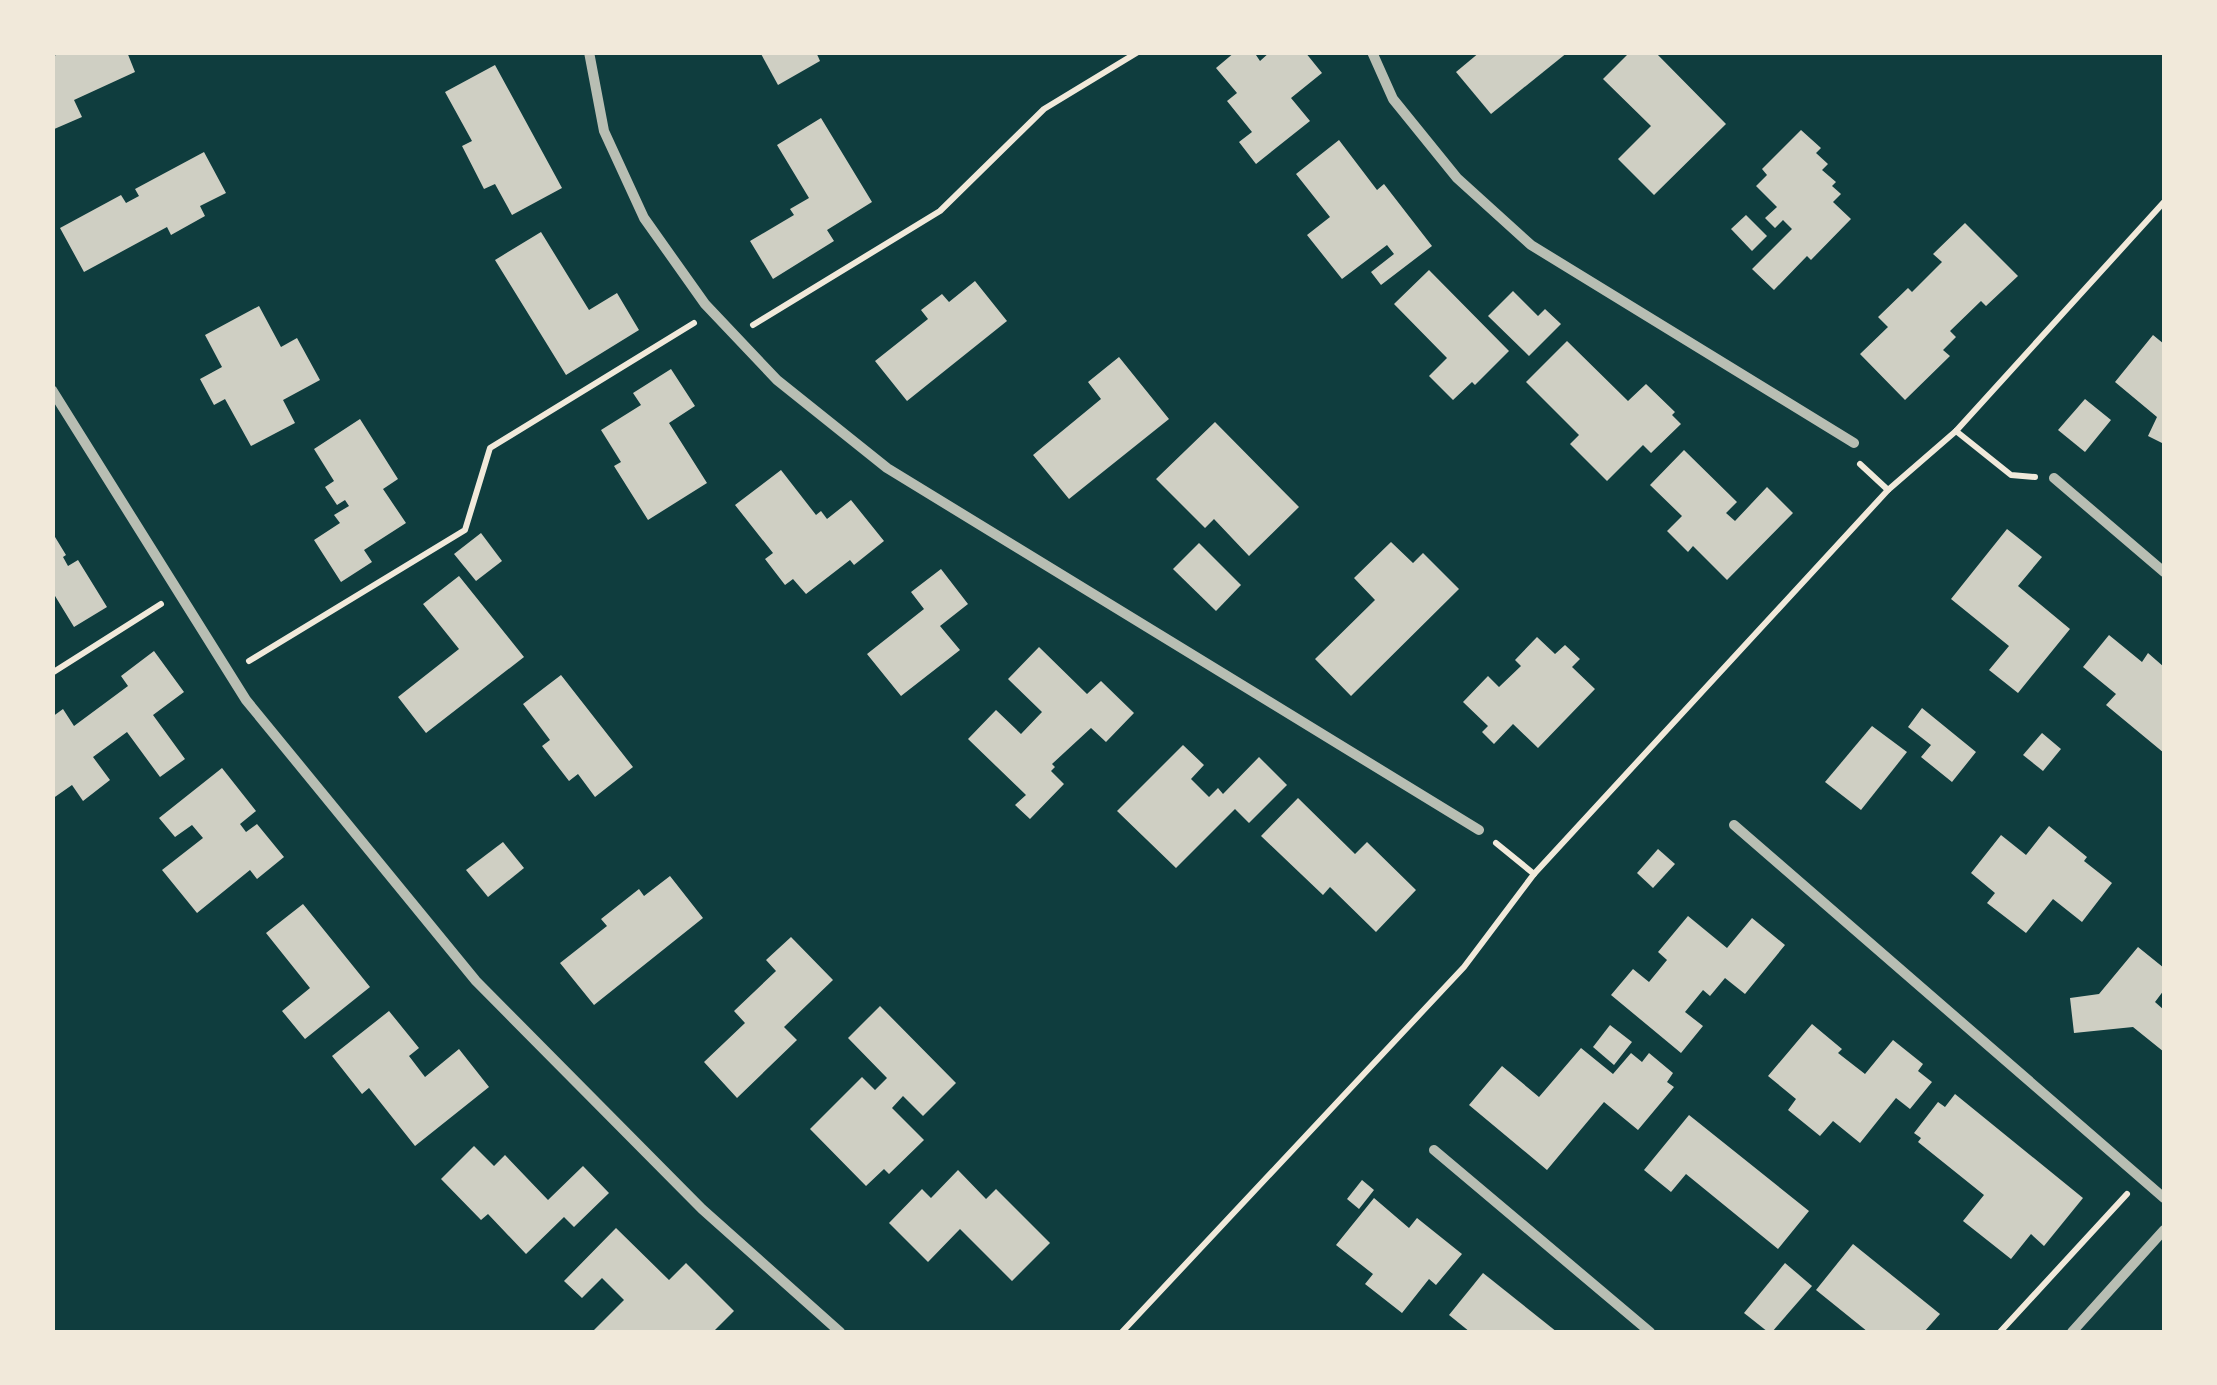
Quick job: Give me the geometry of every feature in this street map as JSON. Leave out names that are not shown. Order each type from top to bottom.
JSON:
[{"type":"street","points":[[589,52],[604,131],[644,218],[712,312],[777,380],[887,468],[1479,830]]},
{"type":"street","points":[[1372,52],[1392,99],[1456,178],[1531,245],[1854,443]]},
{"type":"street","points":[[52,390],[258,715],[476,980],[702,1209],[840,1332]]},
{"type":"street","points":[[2054,478],[2164,572]]},
{"type":"street","points":[[1734,825],[2164,1198]]},
{"type":"street","points":[[1434,1150],[1650,1332]]},
{"type":"street","points":[[2072,1332],[2164,1230]]},
{"type":"path","points":[[735,336],[940,211],[1044,109],[1138,52]]},
{"type":"path","points":[[1122,1332],[1464,968],[1534,874],[1888,490],[1956,431],[2164,202]]},
{"type":"path","points":[[229,673],[465,530],[490,448],[712,312]]},
{"type":"path","points":[[1956,431],[2011,475],[2054,478]]},
{"type":"path","points":[[1854,443],[1859,463],[1888,490]]},
{"type":"path","points":[[52,673],[179,592]]},
{"type":"path","points":[[1479,830],[1534,874]]},
{"type":"path","points":[[2005,1331],[2141,1178]]},
{"type":"building","points":[[62,52],[127,52],[135,72],[74,100],[82,117],[52,130],[52,57]]},
{"type":"building","points":[[760,52],[816,52],[820,61],[778,85]]},
{"type":"building","points":[[1235,52],[1254,52],[1260,61],[1270,52],[1305,52],[1322,73],[1291,98],[1310,121],[1256,164],[1239,142],[1252,132],[1227,101],[1237,93],[1216,68]]},
{"type":"building","points":[[1480,52],[1568,52],[1491,114],[1456,72]]},
{"type":"building","points":[[1630,52],[1655,52],[1726,124],[1654,195],[1618,159],[1651,126],[1603,79]]},
{"type":"building","points":[[495,65],[562,188],[512,215],[495,184],[484,189],[462,146],[472,141],[445,92]]},
{"type":"building","points":[[821,118],[872,202],[827,230],[834,241],[773,279],[750,241],[794,215],[790,209],[809,198],[777,145]]},
{"type":"building","points":[[1801,130],[1821,148],[1816,153],[1828,164],[1822,170],[1836,182],[1832,186],[1841,194],[1833,202],[1851,219],[1811,260],[1807,256],[1774,290],[1752,269],[1792,229],[1783,220],[1775,228],[1765,218],[1777,207],[1756,186],[1767,175],[1762,169]]},
{"type":"building","points":[[1339,140],[1377,190],[1384,184],[1432,246],[1381,285],[1371,272],[1394,254],[1387,245],[1342,279],[1307,235],[1330,217],[1296,174]]},
{"type":"building","points":[[204,152],[226,193],[200,206],[205,216],[171,235],[167,227],[84,272],[60,228],[121,195],[126,203],[139,196],[135,189]]},
{"type":"building","points":[[1746,215],[1767,236],[1752,251],[1731,229]]},
{"type":"building","points":[[1965,223],[2018,276],[1986,306],[1981,301],[1950,331],[1956,337],[1943,350],[1950,356],[1905,400],[1860,354],[1888,327],[1878,317],[1908,288],[1912,292],[1942,262],[1933,254]]},
{"type":"building","points":[[541,232],[589,310],[617,293],[639,330],[566,375],[495,260]]},
{"type":"building","points":[[1429,270],[1509,351],[1475,385],[1472,382],[1453,400],[1429,376],[1447,358],[1394,304]]},
{"type":"building","points":[[975,281],[1007,321],[907,401],[875,361],[928,319],[921,310],[942,294],[949,302]]},
{"type":"building","points":[[1513,291],[1538,316],[1545,309],[1561,324],[1529,356],[1488,316]]},
{"type":"building","points":[[259,306],[281,347],[297,338],[320,380],[283,400],[295,423],[251,446],[225,399],[214,405],[200,379],[222,367],[205,335]]},
{"type":"building","points":[[2153,335],[2164,344],[2164,444],[2148,436],[2157,417],[2115,382]]},
{"type":"building","points":[[1567,341],[1628,401],[1646,384],[1675,412],[1672,415],[1681,424],[1651,453],[1643,445],[1607,481],[1570,444],[1579,435],[1526,382]]},
{"type":"building","points":[[1119,357],[1169,419],[1069,499],[1033,455],[1101,399],[1088,382]]},
{"type":"building","points":[[671,369],[695,406],[669,423],[707,483],[648,520],[614,466],[621,462],[601,430],[641,405],[633,393]]},
{"type":"building","points":[[2085,399],[2111,420],[2085,452],[2058,430]]},
{"type":"building","points":[[360,419],[398,479],[383,489],[406,523],[364,550],[372,562],[341,582],[314,540],[340,523],[334,515],[349,506],[345,500],[337,505],[325,487],[334,481],[314,449]]},
{"type":"building","points":[[1215,422],[1299,507],[1249,556],[1214,519],[1205,528],[1156,479]]},
{"type":"building","points":[[1684,450],[1737,502],[1726,513],[1735,521],[1767,487],[1793,513],[1727,580],[1693,546],[1688,552],[1667,531],[1682,516],[1650,485]]},
{"type":"building","points":[[781,470],[816,515],[821,511],[827,519],[851,500],[884,541],[854,565],[850,560],[806,594],[793,579],[785,585],[765,559],[773,553],[735,505]]},
{"type":"building","points":[[2007,529],[2042,557],[2018,586],[2070,629],[2018,693],[1989,670],[2009,646],[1951,599]]},
{"type":"building","points":[[52,532],[68,566],[78,560],[107,607],[74,627],[52,591]]},
{"type":"building","points":[[481,533],[502,561],[476,581],[454,554]]},
{"type":"building","points":[[1391,542],[1413,563],[1423,553],[1459,589],[1351,696],[1315,659],[1375,600],[1354,578]]},
{"type":"building","points":[[1199,543],[1241,585],[1216,611],[1173,569]]},
{"type":"building","points":[[941,569],[968,604],[940,626],[960,650],[901,696],[867,654],[924,609],[911,592]]},
{"type":"building","points":[[459,576],[524,657],[426,733],[398,697],[459,649],[423,604]]},
{"type":"building","points":[[2109,635],[2142,662],[2148,653],[2164,667],[2164,753],[2106,705],[2116,694],[2083,667]]},
{"type":"building","points":[[1537,637],[1555,654],[1565,645],[1580,659],[1572,667],[1595,689],[1538,748],[1513,724],[1494,744],[1482,732],[1488,726],[1463,702],[1488,676],[1499,687],[1521,666],[1515,660]]},
{"type":"building","points":[[1039,647],[1087,694],[1101,681],[1134,713],[1106,742],[1091,728],[1052,764],[1055,767],[1051,771],[1064,784],[1030,819],[1015,805],[1026,795],[968,739],[996,710],[1021,734],[1042,712],[1008,679]]},
{"type":"building","points":[[154,651],[184,692],[153,715],[185,759],[160,777],[127,732],[93,757],[110,780],[83,801],[72,785],[52,799],[52,717],[63,709],[74,726],[128,686],[121,676]]},
{"type":"building","points":[[561,675],[633,767],[595,797],[578,774],[569,781],[542,746],[550,740],[523,704]]},
{"type":"building","points":[[1922,708],[1976,752],[1952,782],[1921,757],[1931,745],[1908,727]]},
{"type":"building","points":[[1872,726],[1907,752],[1861,810],[1825,782]]},
{"type":"building","points":[[2042,733],[2061,749],[2043,771],[2023,755]]},
{"type":"building","points":[[1183,745],[1204,765],[1191,779],[1209,797],[1218,788],[1223,794],[1259,757],[1287,785],[1249,823],[1235,809],[1176,868],[1117,811]]},
{"type":"building","points":[[222,768],[256,811],[240,824],[246,832],[257,824],[284,857],[257,879],[250,870],[197,913],[162,870],[203,838],[192,825],[175,837],[159,818]]},
{"type":"building","points":[[1298,798],[1355,854],[1367,842],[1416,890],[1376,932],[1330,887],[1323,895],[1261,836]]},
{"type":"building","points":[[2049,826],[2112,883],[2082,922],[2053,899],[2026,933],[1987,903],[1995,893],[1971,873],[2001,835],[2026,855]]},
{"type":"building","points":[[503,842],[524,868],[488,897],[466,870]]},
{"type":"building","points":[[1658,849],[1675,864],[1653,888],[1637,873]]},
{"type":"building","points":[[670,876],[703,918],[594,1005],[560,963],[607,926],[601,919],[639,889],[644,896]]},
{"type":"building","points":[[303,904],[370,987],[305,1039],[282,1011],[310,988],[266,933]]},
{"type":"building","points":[[1688,916],[1727,948],[1752,918],[1785,945],[1745,994],[1725,978],[1710,996],[1703,990],[1685,1012],[1703,1026],[1681,1053],[1611,995],[1633,969],[1649,982],[1667,960],[1658,952]]},
{"type":"building","points":[[791,937],[833,980],[784,1027],[797,1040],[737,1098],[704,1062],[745,1023],[734,1011],[776,971],[766,960]]},
{"type":"building","points":[[2138,947],[2164,968],[2164,990],[2155,1002],[2164,1010],[2164,1052],[2133,1027],[2074,1033],[2070,998],[2099,994]]},
{"type":"building","points":[[880,1006],[956,1083],[923,1116],[903,1096],[892,1108],[924,1140],[889,1174],[884,1169],[866,1186],[810,1129],[862,1077],[875,1090],[887,1078],[848,1038]]},
{"type":"building","points":[[389,1011],[419,1048],[409,1056],[425,1077],[459,1049],[489,1087],[415,1146],[369,1088],[362,1094],[332,1056]]},
{"type":"building","points":[[1812,1024],[1842,1049],[1838,1053],[1865,1074],[1893,1040],[1923,1064],[1918,1071],[1932,1082],[1910,1109],[1896,1098],[1860,1143],[1833,1121],[1820,1136],[1788,1110],[1796,1099],[1768,1076]]},
{"type":"building","points":[[1610,1025],[1632,1042],[1614,1065],[1593,1047]]},
{"type":"building","points":[[1581,1048],[1613,1074],[1631,1053],[1642,1062],[1649,1053],[1673,1073],[1667,1082],[1674,1087],[1638,1130],[1604,1102],[1547,1170],[1469,1105],[1502,1066],[1539,1097]]},
{"type":"building","points":[[1955,1094],[2083,1198],[2044,1246],[2031,1234],[2011,1259],[1963,1221],[1984,1195],[1918,1142],[1921,1138],[1914,1133],[1938,1102],[1945,1107]]},
{"type":"building","points":[[1689,1115],[1809,1211],[1778,1249],[1686,1174],[1671,1192],[1644,1170]]},
{"type":"building","points":[[474,1146],[494,1166],[505,1155],[548,1200],[583,1166],[609,1193],[574,1227],[564,1217],[526,1254],[488,1214],[481,1220],[441,1179]]},
{"type":"building","points":[[958,1170],[986,1199],[996,1189],[1050,1243],[1012,1281],[960,1229],[928,1262],[889,1223],[922,1189],[931,1198]]},
{"type":"building","points":[[1362,1180],[1374,1190],[1359,1209],[1347,1199]]},
{"type":"building","points":[[1374,1198],[1409,1228],[1417,1218],[1462,1254],[1436,1285],[1429,1279],[1402,1313],[1365,1284],[1373,1274],[1336,1245]]},
{"type":"building","points":[[616,1228],[669,1280],[686,1263],[734,1311],[713,1332],[592,1332],[624,1300],[602,1278],[582,1298],[564,1281]]},
{"type":"building","points":[[1853,1244],[1940,1314],[1924,1332],[1868,1332],[1816,1290]]},
{"type":"building","points":[[1785,1263],[1812,1286],[1768,1332],[1744,1313]]},
{"type":"building","points":[[1483,1273],[1557,1332],[1470,1332],[1449,1315]]}]
